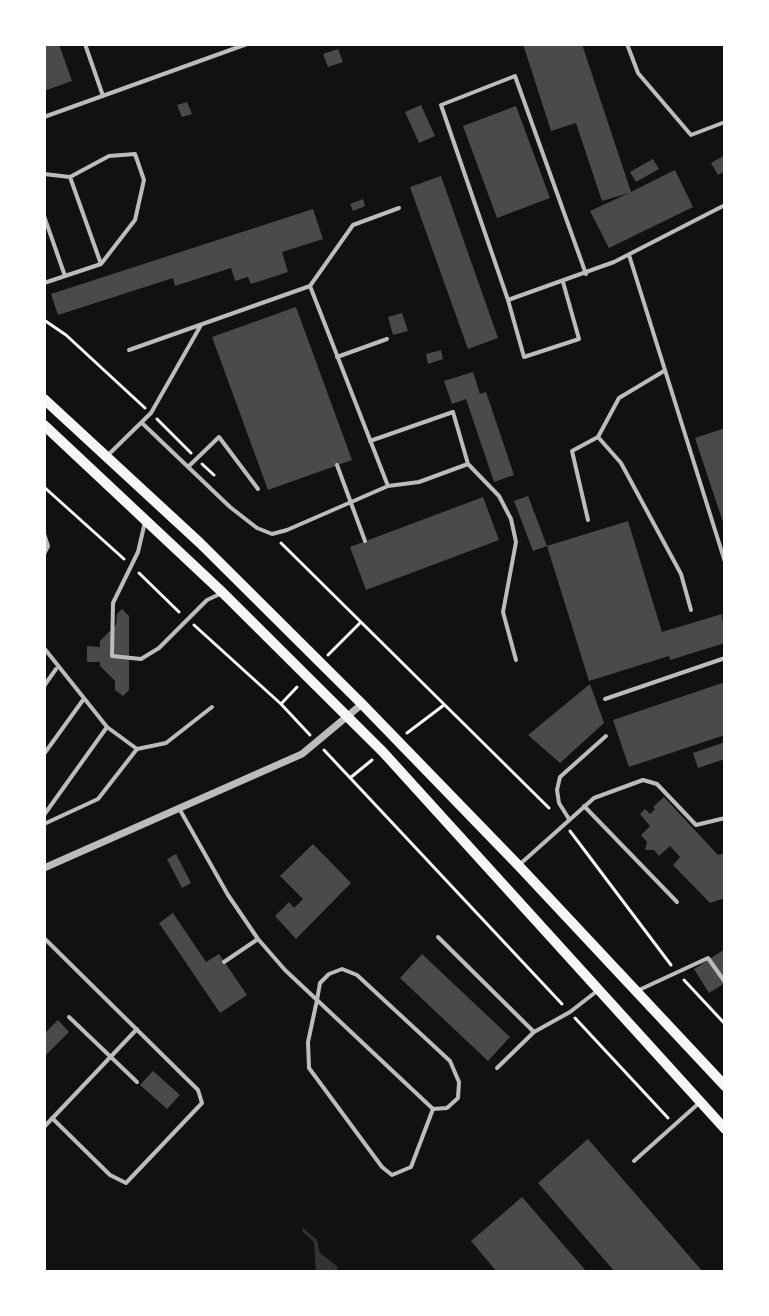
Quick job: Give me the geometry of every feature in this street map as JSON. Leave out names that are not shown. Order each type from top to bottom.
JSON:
[{"type":"main road","points":[[44,399],[200,543],[362,704],[724,1081]]},
{"type":"main road","points":[[44,425],[223,593],[348,717],[725,1129]]},
{"type":"street","points":[[44,868],[302,754],[362,704]]},
{"type":"lane","points":[[85,44],[103,96]]},
{"type":"lane","points":[[44,117],[247,44]]},
{"type":"lane","points":[[627,44],[638,73],[691,135],[725,122]]},
{"type":"lane","points":[[563,282],[579,339],[524,357],[508,300],[441,105],[515,76],[586,274]]},
{"type":"lane","points":[[44,174],[70,177],[109,156],[135,154],[144,180],[135,220],[101,264],[44,283]]},
{"type":"lane","points":[[70,177],[101,264]]},
{"type":"lane","points":[[508,300],[586,274],[725,205]]},
{"type":"lane","points":[[129,350],[310,286],[353,225],[399,208]]},
{"type":"lane","points":[[44,216],[65,276]]},
{"type":"lane","points":[[725,234],[725,253]]},
{"type":"lane","points":[[629,255],[725,562]]},
{"type":"lane","points":[[310,286],[388,486]]},
{"type":"lane","points":[[107,456],[151,413],[203,323]]},
{"type":"lane","points":[[337,357],[387,339]]},
{"type":"lane","points":[[588,520],[572,451],[598,437],[619,398],[664,371]]},
{"type":"lane","points":[[370,441],[453,412],[468,464],[499,496],[511,519],[516,542],[503,612],[516,660]]},
{"type":"lane","points":[[142,423],[230,507],[257,528],[272,534],[388,486],[419,482],[468,464]]},
{"type":"lane","points":[[189,466],[219,437],[258,489]]},
{"type":"lane","points":[[598,437],[621,463],[681,574],[691,610]]},
{"type":"lane","points":[[337,465],[365,541]]},
{"type":"lane","points":[[145,519],[132,567],[113,603],[112,656],[141,659],[159,648],[207,600],[223,593]]},
{"type":"lane","points":[[44,534],[48,546],[44,554]]},
{"type":"lane","points":[[44,648],[107,727],[137,749]]},
{"type":"lane","points":[[605,699],[725,658]]},
{"type":"lane","points":[[44,686],[57,668]]},
{"type":"lane","points":[[44,754],[83,700]]},
{"type":"lane","points":[[44,824],[98,799],[137,749],[166,743],[212,707]]},
{"type":"lane","points":[[44,815],[107,727]]},
{"type":"lane","points":[[567,821],[559,803],[557,790],[560,777],[606,736]]},
{"type":"lane","points":[[519,866],[594,798],[643,780],[657,784],[696,825],[725,818]]},
{"type":"lane","points":[[584,806],[677,902]]},
{"type":"lane","points":[[180,810],[221,884],[258,939],[285,970],[317,1000],[433,1109],[447,1108],[458,1098],[459,1082],[450,1061],[357,975],[342,969],[329,974],[320,983],[317,1000],[308,1042],[309,1068],[382,1167],[392,1175],[411,1167],[433,1109]]},
{"type":"lane","points":[[438,937],[534,1032]]},
{"type":"lane","points":[[44,938],[198,1090],[202,1103],[126,1183],[110,1175],[52,1118]]},
{"type":"lane","points":[[224,962],[258,939]]},
{"type":"lane","points":[[637,991],[708,958],[725,982]]},
{"type":"lane","points":[[497,1068],[534,1032],[570,1012],[597,991]]},
{"type":"lane","points":[[69,1017],[137,1082]]},
{"type":"lane","points":[[44,1127],[137,1029]]},
{"type":"lane","points":[[634,1161],[700,1102]]},
{"type":"path","points":[[44,320],[66,335],[151,413],[218,480]]},
{"type":"path","points":[[44,487],[281,704],[674,1125]]},
{"type":"path","points":[[272,534],[567,821],[677,973],[725,1024]]},
{"type":"shaded area","points":[[302,1227],[317,1240],[320,1253],[338,1267],[335,1272],[316,1272],[314,1242]]},
{"type":"building","points":[[44,44],[59,44],[72,81],[44,91]]},
{"type":"building","points":[[523,44],[582,44],[631,192],[675,170],[693,207],[609,248],[590,211],[629,193],[602,201],[576,123],[551,131]]},
{"type":"building","points":[[338,49],[343,62],[328,67],[323,54]]},
{"type":"building","points":[[187,102],[192,114],[182,117],[177,105]]},
{"type":"building","points":[[421,105],[435,136],[419,143],[405,112]]},
{"type":"building","points":[[516,106],[550,198],[497,218],[463,126]]},
{"type":"building","points":[[725,155],[725,171],[718,175],[711,163]]},
{"type":"building","points":[[653,159],[659,169],[636,182],[630,172]]},
{"type":"building","points":[[441,176],[498,338],[468,349],[410,187]]},
{"type":"building","points":[[363,199],[365,206],[353,211],[350,204]]},
{"type":"building","points":[[313,209],[323,239],[282,252],[288,272],[251,284],[248,277],[235,281],[231,268],[175,286],[173,278],[58,315],[51,294]]},
{"type":"building","points":[[296,307],[352,460],[268,490],[212,337]]},
{"type":"building","points":[[402,313],[408,331],[393,335],[388,317]]},
{"type":"building","points":[[441,350],[443,359],[428,364],[426,354]]},
{"type":"building","points":[[473,372],[480,394],[486,392],[514,475],[494,482],[466,399],[452,404],[444,381]]},
{"type":"building","points":[[725,428],[725,525],[724,525],[695,438]]},
{"type":"building","points":[[528,496],[547,546],[533,551],[514,501]]},
{"type":"building","points":[[483,497],[499,540],[366,590],[350,547]]},
{"type":"building","points":[[628,521],[662,632],[722,614],[725,643],[670,660],[669,656],[589,681],[547,546]]},
{"type":"building","points":[[122,609],[129,616],[129,690],[123,696],[115,690],[115,681],[100,666],[100,662],[87,662],[87,646],[100,647],[100,641],[116,625],[117,614]]},
{"type":"building","points":[[725,682],[725,735],[629,767],[613,720]]},
{"type":"building","points":[[590,684],[604,723],[560,763],[528,735]]},
{"type":"building","points":[[725,742],[725,759],[698,768],[693,753]]},
{"type":"building","points":[[664,797],[718,855],[725,853],[725,898],[710,903],[673,865],[680,857],[670,846],[659,856],[654,850],[645,850],[647,842],[641,835],[650,826],[640,814],[645,809],[650,814]]},
{"type":"building","points":[[313,844],[351,883],[296,939],[275,916],[289,902],[294,908],[303,899],[280,876]]},
{"type":"building","points":[[176,854],[191,883],[182,888],[167,859]]},
{"type":"building","points":[[173,913],[206,962],[219,954],[247,995],[220,1013],[159,923]]},
{"type":"building","points":[[725,949],[725,983],[709,993],[694,969]]},
{"type":"building","points":[[422,954],[510,1037],[488,1061],[400,978]]},
{"type":"building","points":[[58,1020],[69,1032],[44,1057],[44,1034]]},
{"type":"building","points":[[153,1071],[180,1095],[167,1109],[140,1085]]},
{"type":"building","points":[[588,1139],[703,1272],[615,1272],[538,1183]]},
{"type":"building","points":[[522,1197],[587,1272],[497,1272],[471,1241]]}]
